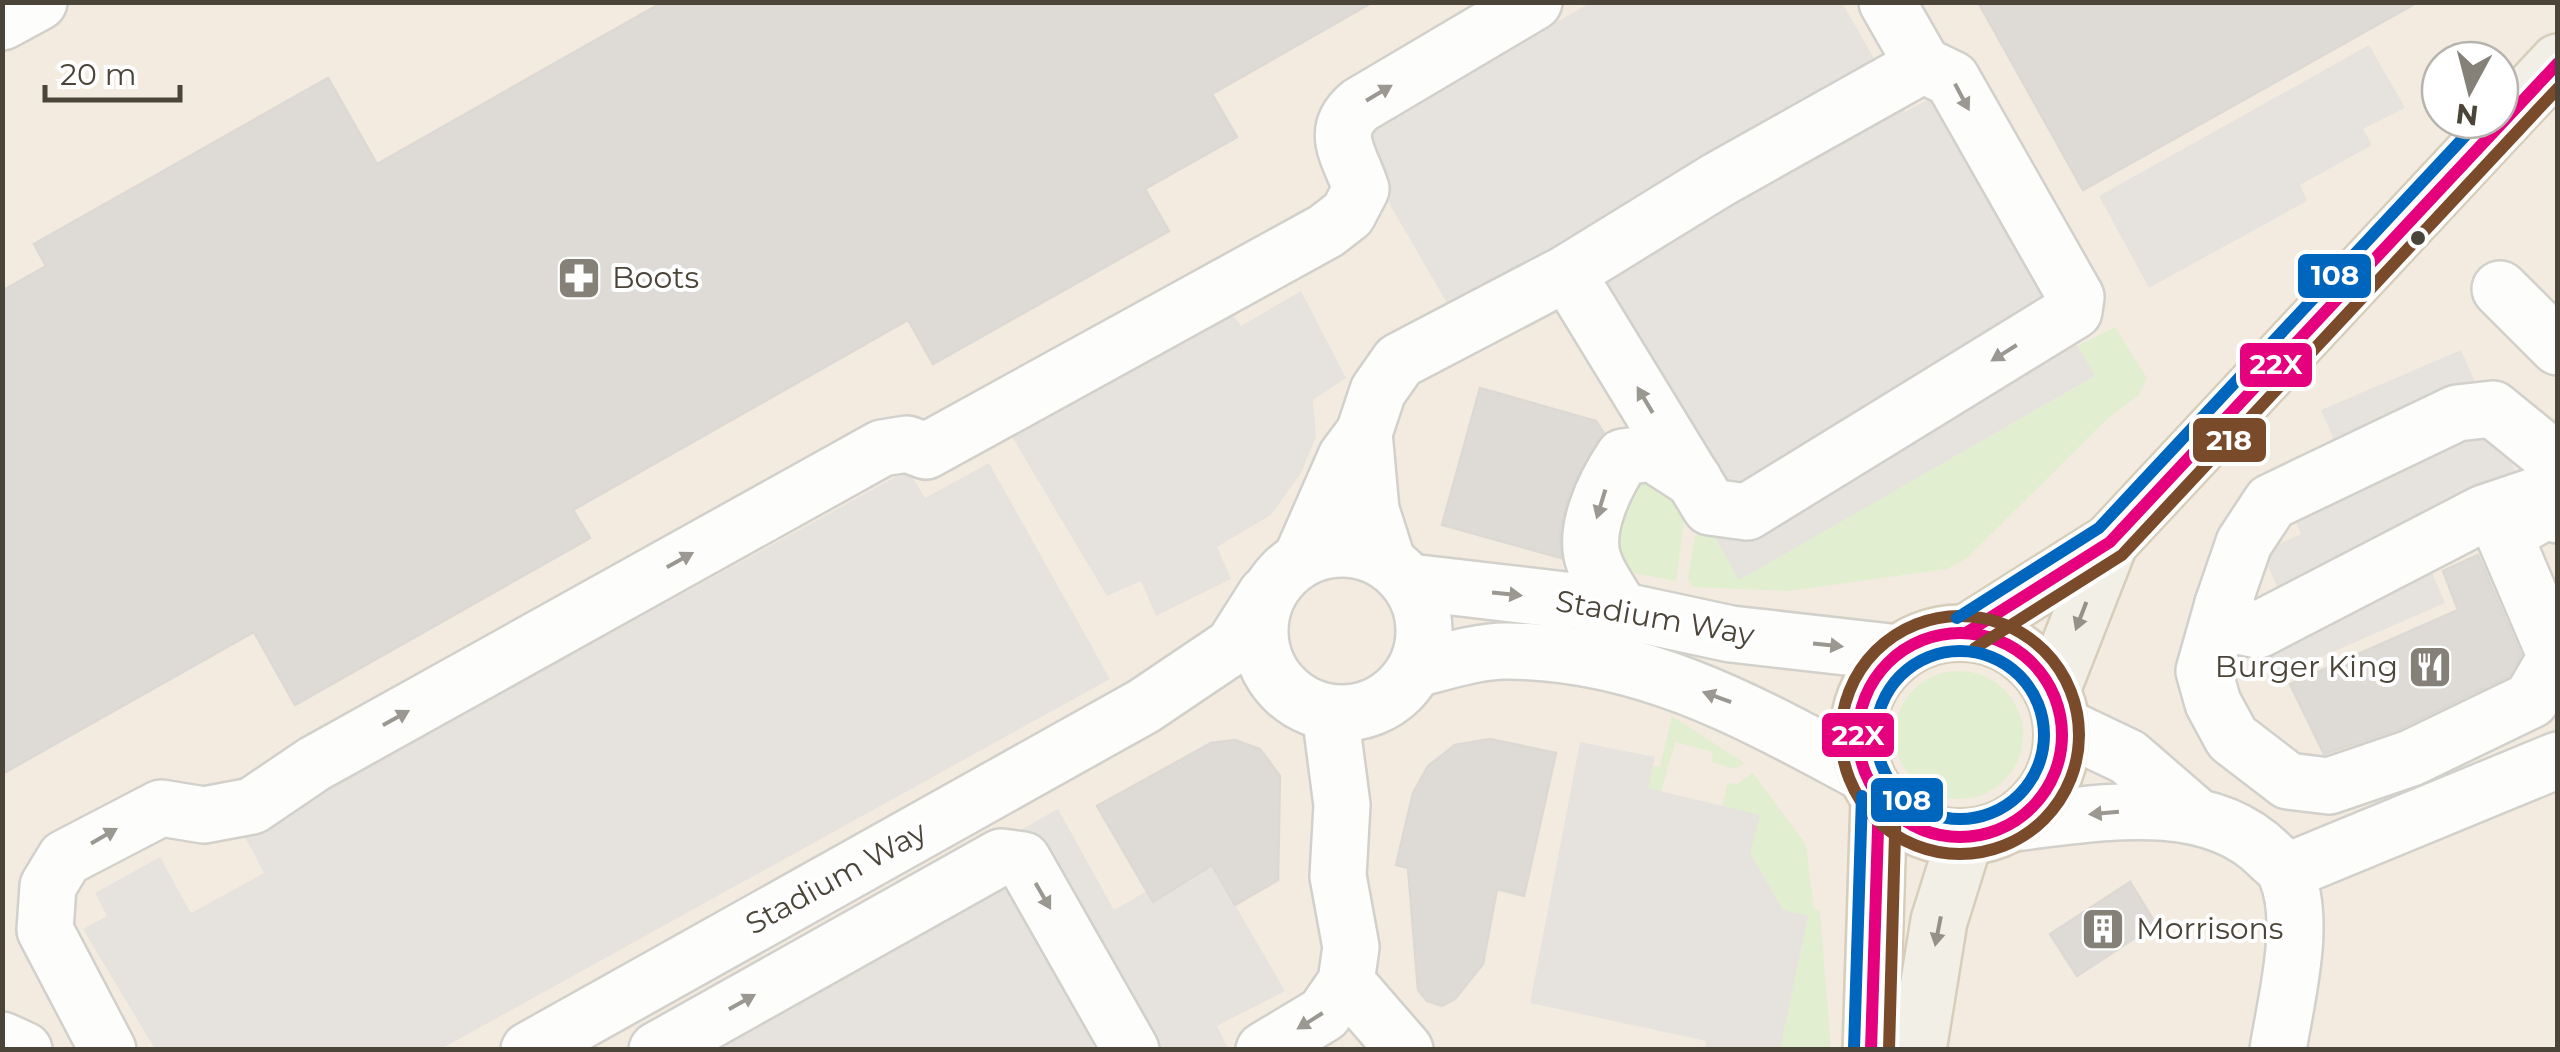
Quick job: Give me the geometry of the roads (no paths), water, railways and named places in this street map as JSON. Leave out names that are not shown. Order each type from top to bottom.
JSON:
[{"type":"main road","points":[[1966,633],[2110,542],[2558,62]]},
{"type":"main road","points":[[1872,786],[1903,820],[1933,834],[1989,830],[2036,805],[2052,782],[2061,755],[2057,708],[2110,542]]},
{"type":"main road","points":[[1871,1050],[1872,786],[1858,741],[1861,708],[1876,677],[1899,653],[1943,634],[1966,633],[2001,641],[2031,661],[2057,708]]},
{"type":"main road","points":[[1918,1050],[1939,921],[1989,830]]},
{"type":"lane","points":[[2,22],[39,2]]},
{"type":"lane","points":[[108,1050],[31,924],[65,858],[144,813],[161,808],[204,814],[252,806],[314,764],[882,448],[907,444],[926,450],[1326,231],[1348,214],[1360,190],[1340,138],[1344,118],[1360,104],[1534,2]]},
{"type":"lane","points":[[1887,2],[1903,74]]},
{"type":"lane","points":[[1406,681],[1369,709],[1330,713],[1294,699],[1276,681],[1260,646],[1284,575],[1346,457],[1364,433],[1378,392],[1399,361],[1567,273],[1903,74],[1952,79],[2076,297],[2074,310],[1747,512],[1710,507],[1567,273]]},
{"type":"lane","points":[[2500,289],[2558,347]]},
{"type":"lane","points":[[2558,462],[2492,408],[2457,412],[2271,502],[2244,543],[2204,671],[2212,703],[2232,738],[2288,781],[2329,786],[2412,758],[2531,700],[2556,657],[2504,535],[2546,511],[2558,515]]},
{"type":"lane","points":[[1342,805],[1406,681],[1425,622],[1371,510],[1364,433]]},
{"type":"lane","points":[[1622,611],[1594,564],[1590,544],[1614,471],[1622,458],[1652,454],[1694,480]]},
{"type":"lane","points":[[2224,604],[2239,626],[2258,630],[2484,513],[2558,488]]},
{"type":"lane","points":[[1284,575],[1345,547],[1398,572]]},
{"type":"lane","name":"Stadium Way","points":[[1398,572],[1582,602],[1731,634],[1899,653]]},
{"type":"lane","name":"Stadium Way","points":[[529,1050],[1144,706],[1234,646],[1284,575]]},
{"type":"lane","name":"Stadium Way","points":[[1406,681],[1503,651],[1589,657],[1731,701],[1872,786]]},
{"type":"lane","name":"Stadium Way","points":[[1144,706],[1276,681]]},
{"type":"lane","points":[[2057,708],[2128,757],[2196,816]]},
{"type":"lane","points":[[1264,1050],[1324,1014],[1346,982],[1352,947],[1338,876],[1342,805],[1330,713]]},
{"type":"lane","points":[[2286,872],[2558,760]]},
{"type":"lane","points":[[1989,830],[2116,811],[2196,816],[2254,838],[2286,872],[2295,935],[2278,1050]]},
{"type":"lane","points":[[657,1050],[1001,858],[1022,860],[1131,1050]]},
{"type":"lane","points":[[1346,982],[1405,1050]]},
{"type":"lane","points":[[2,1040],[24,1050]]},
{"type":"place","name":"Boots","points":[[579,278]]},
{"type":"place","name":"Burger King","points":[[2430,667]]},
{"type":"place","name":"Morrisons","points":[[2103,929]]}]
